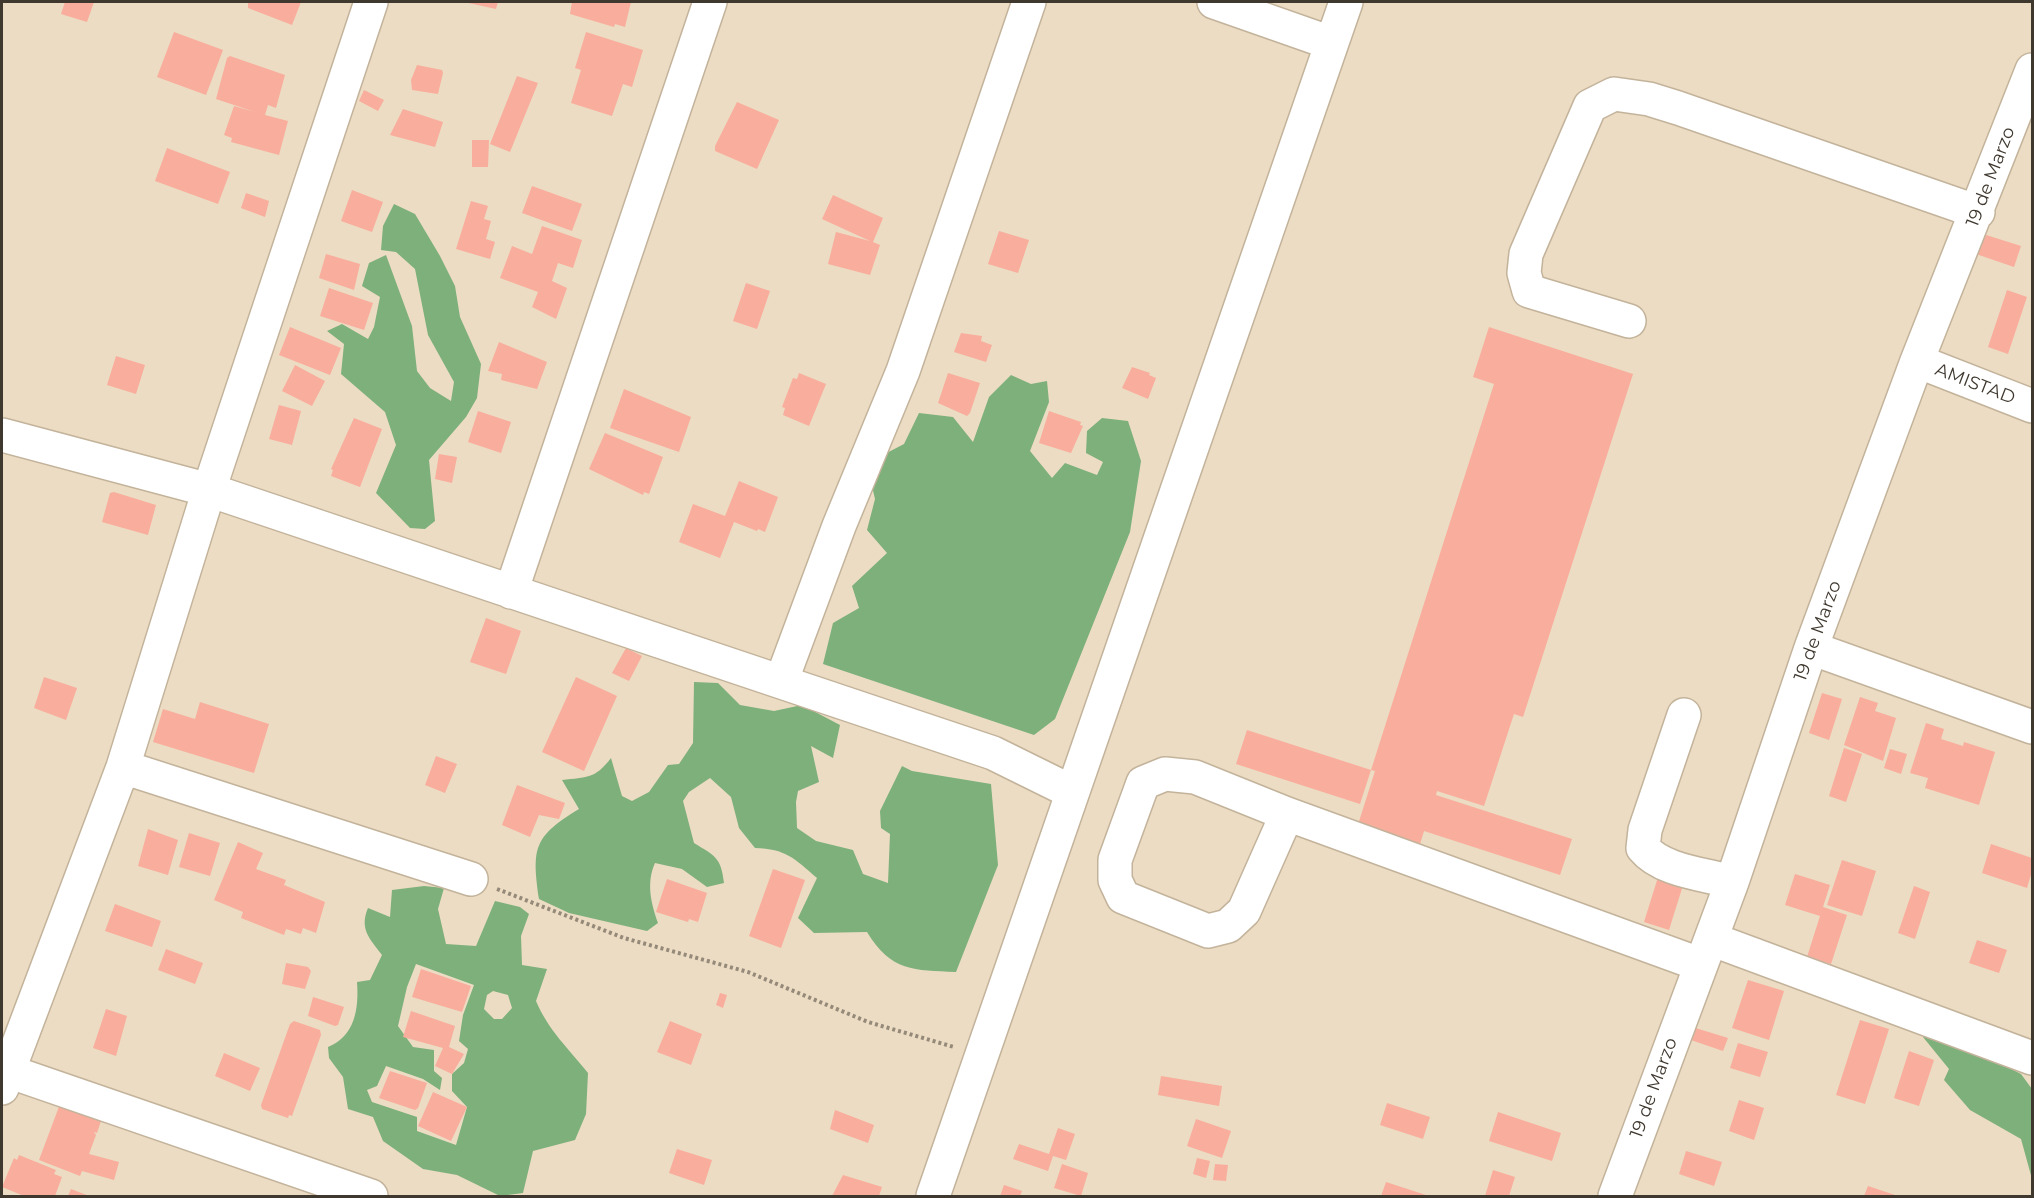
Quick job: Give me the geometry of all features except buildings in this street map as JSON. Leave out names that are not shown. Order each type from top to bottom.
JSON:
[{"type":"street","points":[[370,2],[210,490],[123,767],[3,1076],[308,1186],[371,1197]]},
{"type":"street","points":[[512,592],[710,2]]},
{"type":"street","points":[[781,682],[839,526],[903,371],[1029,2]]},
{"type":"street","points":[[1214,2],[1331,43]]},
{"type":"street","points":[[933,1197],[1346,2]]},
{"type":"street","name":"19 de Marzo","points":[[1615,1197],[1732,882],[1811,648],[1917,361],[1978,212],[2032,70]]},
{"type":"street","points":[[1629,321],[1529,291],[1524,273],[1526,254],[1590,106],[1614,94],[1649,99],[1678,108],[1978,212]]},
{"type":"street","name":"AMISTAD","points":[[1917,361],[2032,406]]},
{"type":"street","points":[[2,435],[210,490],[993,753],[1072,792]]},
{"type":"street","points":[[1811,648],[2032,727]]},
{"type":"street","points":[[1684,715],[1645,830],[1643,848],[1651,858],[1732,882]]},
{"type":"street","points":[[123,767],[471,879]]},
{"type":"street","points":[[1287,814],[1244,911],[1228,926],[1208,932],[1123,897],[1115,880],[1115,860],[1143,783],[1165,774],[1195,777],[1287,814],[2032,1058]]},
{"type":"path","points":[[471,879],[624,938],[748,972],[868,1022],[981,1055]]},
{"type":"green space","points":[[394,204],[415,214],[440,256],[455,286],[460,317],[481,364],[477,398],[466,417],[429,460],[435,521],[425,529],[410,528],[376,493],[396,445],[385,412],[341,374],[344,344],[327,331],[342,324],[368,339],[374,327],[380,297],[362,286],[369,263],[386,255],[412,326],[417,371],[430,388],[451,401],[454,382],[428,335],[415,269],[396,252],[381,250],[383,226]]},
{"type":"green space","points":[[1011,375],[1031,384],[1047,381],[1049,402],[1030,451],[1052,478],[1065,463],[1097,475],[1103,462],[1086,453],[1087,431],[1102,418],[1128,421],[1141,461],[1130,532],[1055,719],[1034,735],[823,664],[833,623],[859,608],[852,586],[887,553],[867,530],[875,499],[872,486],[877,458],[904,444],[919,413],[953,417],[973,442],[989,397]]},
{"type":"green space","points":[[694,682],[718,683],[740,705],[774,711],[802,705],[840,725],[833,758],[811,746],[819,782],[798,791],[797,828],[816,841],[853,850],[863,874],[888,883],[890,834],[881,828],[880,811],[902,766],[912,771],[991,784],[998,865],[956,972],[928,971],[895,962],[885,955],[867,932],[814,933],[798,918],[817,878],[789,856],[775,850],[755,848],[739,828],[731,797],[710,778],[689,792],[683,801],[694,843],[719,862],[724,883],[707,887],[682,869],[655,863],[652,870],[650,893],[658,923],[647,931],[569,913],[539,899],[536,855],[539,845],[552,828],[579,809],[562,780],[590,776],[600,770],[611,758],[622,796],[632,801],[649,792],[668,765],[679,764],[693,743]]},
{"type":"green space","points":[[424,886],[444,888],[438,909],[446,944],[476,946],[495,901],[520,907],[529,914],[521,936],[522,965],[547,969],[536,1001],[553,1030],[588,1073],[586,1114],[575,1140],[533,1151],[523,1193],[500,1196],[457,1175],[423,1169],[383,1141],[373,1117],[348,1109],[343,1077],[329,1058],[328,1047],[337,1042],[350,1029],[356,1012],[357,982],[370,980],[382,955],[365,928],[368,908],[390,917],[392,890]],"holes":[[[416,964],[474,985],[463,1015],[459,1041],[468,1049],[464,1063],[452,1074],[452,1091],[467,1107],[456,1145],[417,1131],[417,1117],[372,1102],[367,1090],[377,1086],[386,1066],[423,1079],[440,1090],[442,1078],[434,1071],[434,1050],[413,1047],[398,1026],[407,987]],[[493,991],[508,995],[512,1008],[502,1019],[494,1019],[484,1009],[487,995]]]},
{"type":"green space","points":[[1935,1030],[2021,1074],[2032,1089],[2032,1179],[2021,1139],[1970,1110],[1944,1080],[1949,1069],[1923,1037]]}]
